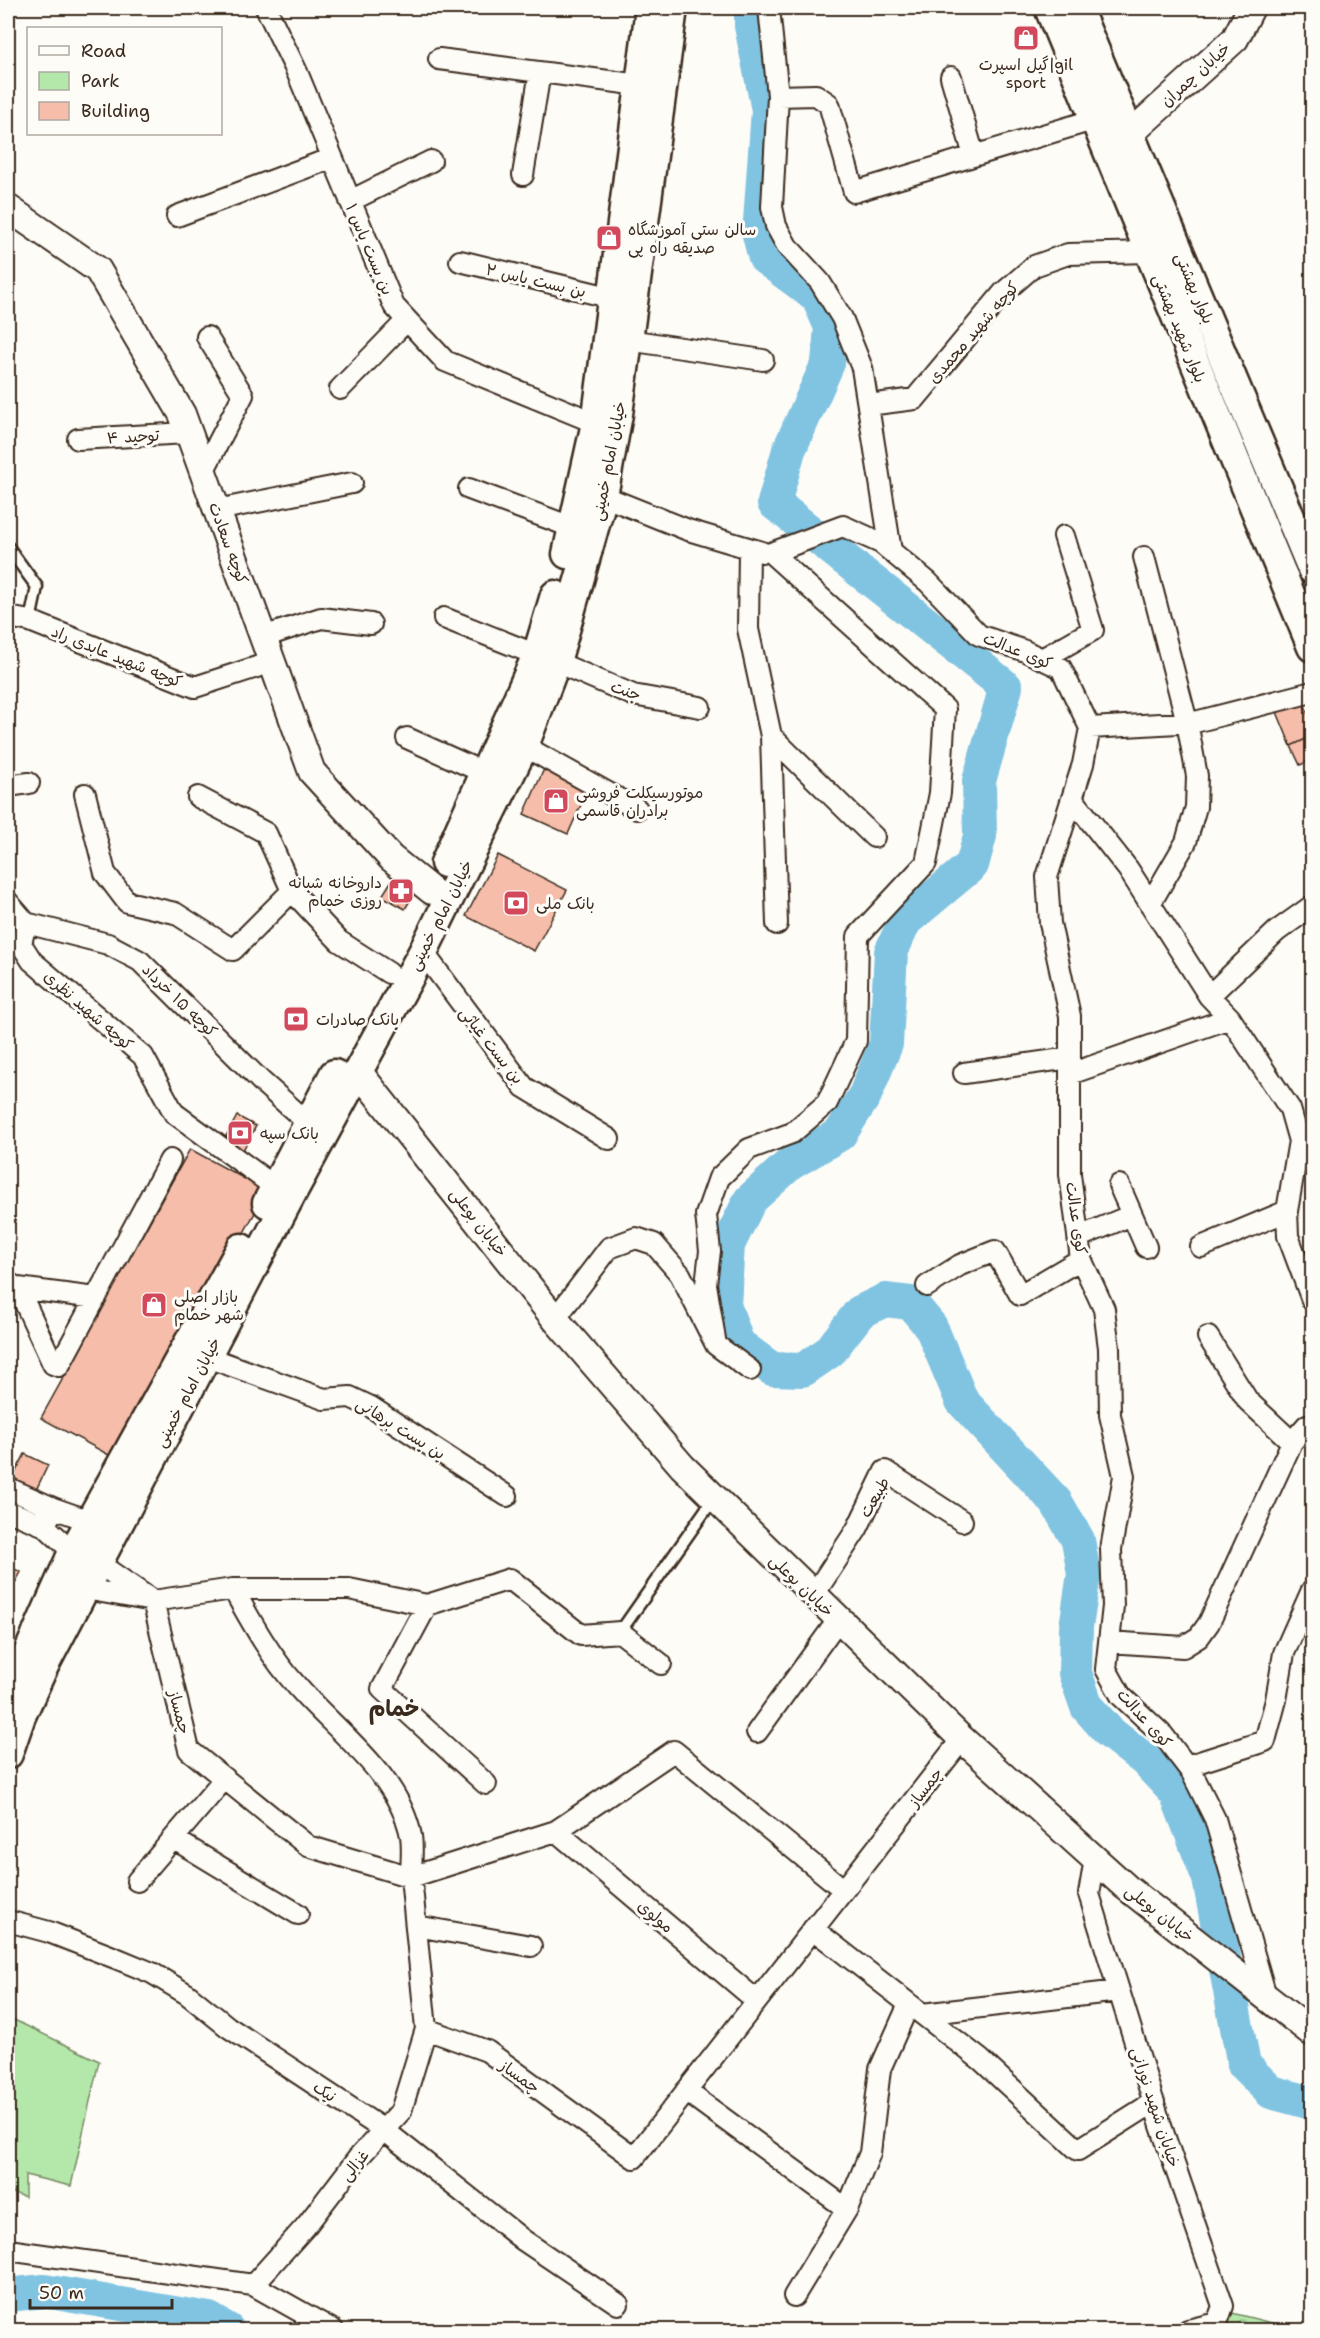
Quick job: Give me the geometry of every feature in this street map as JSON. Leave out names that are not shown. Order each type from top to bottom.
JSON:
[{"type":"main road","name":"خیابان امام خمینی","points":[[8,1698],[196,1353],[358,1071],[423,952],[524,746],[547,658],[596,423],[650,8]]},
{"type":"main road","name":"خیابان امام خمینی","points":[[196,1353],[275,1187],[432,891],[487,774],[547,658],[603,496],[618,414],[673,8]]},
{"type":"main road","name":"بلوار شهید بهشتی","points":[[1049,8],[1312,647]]},
{"type":"main road","name":"بلوار بهشتی","points":[[1077,8],[1312,569]]},
{"type":"main road","points":[[1230,450],[1258,439]]},
{"type":"main road","name":"خیابان امام خمینی","points":[[8,1754],[30,1696],[85,1589],[85,1557]]},
{"type":"street","name":"بن بست یاس ۱","points":[[266,8],[297,72],[394,306],[445,361],[596,423]]},
{"type":"street","points":[[769,8],[778,96],[772,207],[776,226],[787,246],[820,282],[842,318],[862,368],[891,551]]},
{"type":"street","name":"خیابان چمران","points":[[1130,134],[1235,39],[1251,8]]},
{"type":"street","points":[[439,59],[640,85]]},
{"type":"street","points":[[523,175],[540,72]]},
{"type":"street","points":[[951,77],[974,156]]},
{"type":"street","points":[[778,96],[816,95],[829,104],[854,192],[1096,119]]},
{"type":"street","points":[[177,216],[332,158]]},
{"type":"street","points":[[350,201],[430,161]]},
{"type":"street","name":"کوچه سعادت","points":[[8,208],[98,270],[182,414],[312,772],[391,858],[432,891]]},
{"type":"street","name":"کوچه شهید محمدی","points":[[868,405],[915,399],[1004,292],[1034,266],[1068,254],[1150,252]]},
{"type":"street","name":"بن بست یاس ۲","points":[[460,261],[613,298]]},
{"type":"street","points":[[340,389],[407,320]]},
{"type":"street","points":[[203,472],[243,395],[207,337]]},
{"type":"street","points":[[628,340],[763,360]]},
{"type":"street","name":"توحید ۴","points":[[78,439],[188,433]]},
{"type":"street","points":[[217,510],[352,483]]},
{"type":"street","points":[[469,489],[574,528]]},
{"type":"street","points":[[603,496],[688,530],[771,554],[945,709],[940,793],[926,863],[858,936],[856,1041],[827,1103],[792,1133],[749,1149],[719,1178],[706,1215],[710,1251],[706,1284],[716,1345]]},
{"type":"street","name":"کوی عدالت","points":[[771,554],[843,526],[881,543],[928,582],[979,635],[1061,668],[1090,728],[1083,764],[1047,877],[1050,923],[1070,1016],[1070,1174],[1081,1259],[1104,1309],[1109,1348],[1110,1415],[1124,1476],[1112,1549],[1113,1606],[1106,1669],[1121,1696],[1163,1735],[1187,1766],[1215,1819],[1265,1995]]},
{"type":"street","points":[[1042,659],[1093,630],[1064,536]]},
{"type":"street","points":[[749,549],[748,629],[771,736],[777,924]]},
{"type":"street","points":[[1144,557],[1187,722],[1197,776],[1196,807],[1186,842],[1150,904]]},
{"type":"street","name":"کوچه شهید عابدی راد","points":[[8,617],[30,621],[195,687],[272,662]]},
{"type":"street","points":[[263,637],[321,618],[371,624]]},
{"type":"street","name":"جنت","points":[[444,618],[547,658],[633,695],[700,707]]},
{"type":"street","points":[[1090,728],[1187,722],[1312,692]]},
{"type":"street","points":[[771,736],[874,837]]},
{"type":"street","points":[[407,738],[487,774]]},
{"type":"street","points":[[524,746],[637,809]]},
{"type":"street","points":[[8,786],[29,783]]},
{"type":"street","points":[[85,794],[105,873],[127,902],[175,913],[233,950],[292,891]]},
{"type":"street","points":[[198,797],[266,833],[292,891],[339,941],[389,973]]},
{"type":"street","points":[[1072,798],[1128,869],[1209,996],[1230,1018],[1290,1109],[1299,1141],[1287,1211],[1288,1236],[1312,1300]]},
{"type":"street","points":[[8,902],[26,923]]},
{"type":"street","points":[[1209,996],[1277,931],[1312,906]]},
{"type":"street","name":"کوچه ۱۵ خرداد","points":[[26,923],[108,944],[140,962],[262,1082],[308,1122]]},
{"type":"street","name":"کوچه شهید نظری","points":[[26,923],[21,944],[32,961],[143,1056],[174,1113],[275,1187]]},
{"type":"street","name":"بن بست غیاثی","points":[[423,952],[524,1087],[609,1139]]},
{"type":"street","points":[[964,1073],[1070,1066],[1230,1018]]},
{"type":"street","name":"خیابان بوعلی","points":[[358,1071],[555,1319],[682,1466],[962,1739],[1095,1859],[1168,1920],[1312,2032]]},
{"type":"street","points":[[13,1286],[56,1366],[59,1365],[170,1160]]},
{"type":"street","points":[[1119,1185],[1146,1247]]},
{"type":"street","points":[[1202,1247],[1287,1211]]},
{"type":"street","points":[[1079,1237],[1132,1215]]},
{"type":"street","points":[[555,1319],[609,1248],[636,1238],[654,1244],[680,1274],[716,1345],[750,1370]]},
{"type":"street","points":[[927,1286],[960,1265],[995,1251],[1020,1295],[1081,1259]]},
{"type":"street","points":[[13,1286],[96,1298]]},
{"type":"street","points":[[1208,1337],[1248,1401],[1292,1442]]},
{"type":"street","name":"بن بست برهانی","points":[[196,1353],[324,1399],[350,1397],[371,1407],[507,1496]]},
{"type":"street","points":[[1109,1642],[1183,1647],[1199,1636],[1209,1623],[1292,1442],[1307,1425],[1312,1432]]},
{"type":"street","name":"طبيعت","points":[[813,1596],[857,1529],[885,1471],[962,1521]]},
{"type":"street","points":[[8,1488],[49,1517],[85,1557],[153,1601]]},
{"type":"street","points":[[8,1511],[102,1527]]},
{"type":"street","points":[[85,1589],[153,1601],[233,1589],[349,1589],[427,1605],[510,1579],[581,1635],[620,1632],[661,1664]]},
{"type":"street","points":[[233,1589],[262,1641],[295,1684],[382,1776],[403,1809],[411,1838],[411,1877],[426,2029]]},
{"type":"street","points":[[1187,1766],[1265,1741],[1276,1700],[1284,1653],[1312,1590]]},
{"type":"street","name":"چمساز","points":[[153,1601],[189,1750],[308,1846],[411,1877]]},
{"type":"street","points":[[427,1605],[382,1689],[486,1784]]},
{"type":"street","points":[[757,1732],[838,1620]]},
{"type":"street","name":"چمساز","points":[[426,2029],[487,2051],[634,2158],[962,1739]]},
{"type":"street","points":[[411,1877],[556,1831],[674,1751],[844,1890]]},
{"type":"street","points":[[137,1881],[225,1779]]},
{"type":"street","name":"مولوی","points":[[556,1831],[757,2001]]},
{"type":"street","points":[[174,1839],[298,1914]]},
{"type":"street","name":"خیابان شهید نورانی","points":[[1095,1859],[1089,1894],[1154,2102],[1223,2306],[1217,2323],[1188,2331]]},
{"type":"street","name":"نیک","points":[[8,1921],[49,1932],[152,1973],[187,1994],[228,2026],[384,2130],[523,2240],[618,2304]]},
{"type":"street","points":[[416,1926],[531,1946]]},
{"type":"street","points":[[813,1929],[981,2060],[1078,2150],[1154,2102]]},
{"type":"street","points":[[916,2009],[1119,1991]]},
{"type":"street","points":[[794,2296],[847,2209],[870,2153],[880,2068],[916,2009]]},
{"type":"street","name":"غزالی","points":[[253,2285],[306,2226],[358,2158],[401,2111],[426,2029]]},
{"type":"street","points":[[686,2091],[847,2209]]},
{"type":"street","points":[[8,2250],[253,2285],[333,2331]]},
{"type":"lane","name":"کوچه شهید عابدی راد","points":[[8,547],[37,587],[30,621]]},
{"type":"lane","points":[[620,1632],[714,1498]]},
{"type":"green space","points":[[8,2017],[99,2061],[71,2186],[25,2175],[25,2197],[8,2191]]},
{"type":"green space","points":[[1232,2313],[1300,2330],[1218,2330]]},
{"type":"building","points":[[1304,703],[1312,725],[1312,736],[1291,746],[1277,712]]},
{"type":"building","points":[[1312,736],[1312,760],[1300,765],[1291,746]]},
{"type":"building","name":"موتورسیکلت فروشی برادران قاسمی","points":[[544,769],[588,789],[568,834],[524,814]]},
{"type":"building","name":"بانک ملی","points":[[498,855],[567,890],[534,951],[466,916]]},
{"type":"building","name":"داروخانه شبانه روزی خمام","points":[[397,872],[419,885],[405,909],[382,896]]},
{"type":"building","name":"بانک سپه","points":[[237,1116],[256,1126],[243,1150],[224,1140]]},
{"type":"building","name":"بازار اصلی شهر خمام","points":[[190,1149],[267,1191],[118,1460],[41,1418]]},
{"type":"building","points":[[25,1454],[48,1465],[36,1490],[12,1479]]},
{"type":"building","points":[[8,1566],[21,1572],[8,1596]]},
{"type":"waterway","points":[[751,8],[751,26],[768,110],[759,235],[765,258],[817,296],[831,327],[828,363],[789,450],[774,503],[1006,687],[979,781],[980,836],[972,865],[905,921],[891,952],[886,1044],[865,1095],[840,1134],[791,1163],[750,1200],[728,1245],[724,1305],[738,1344],[772,1369],[803,1370],[829,1352],[860,1312],[885,1300],[911,1303],[931,1327],[962,1401],[1056,1502],[1078,1540],[1084,1574],[1076,1627],[1075,1673],[1087,1707],[1109,1732],[1145,1760],[1176,1793],[1209,1879],[1244,2065],[1271,2092],[1312,2103]]},
{"type":"waterway","points":[[8,2295],[44,2291],[209,2319],[228,2330]]},
{"type":"place","name":"گیل اسپرت|gil sport","points":[[1026,38]]},
{"type":"place","name":"سالن ستی آموزشگاه صدیقه راه پی","points":[[609,238]]},
{"type":"place","name":"موتورسیکلت فروشی برادران قاسمی","points":[[556,801]]},
{"type":"place","name":"داروخانه شبانه روزی خمام","points":[[401,891]]},
{"type":"place","name":"بانک ملی","points":[[516,903]]},
{"type":"place","name":"بانک صادرات","points":[[296,1019]]},
{"type":"place","name":"بانک سپه","points":[[240,1133]]},
{"type":"place","name":"بازار اصلی شهر خمام","points":[[154,1305]]},
{"type":"district","name":"خمام","points":[[394,1708]]}]
